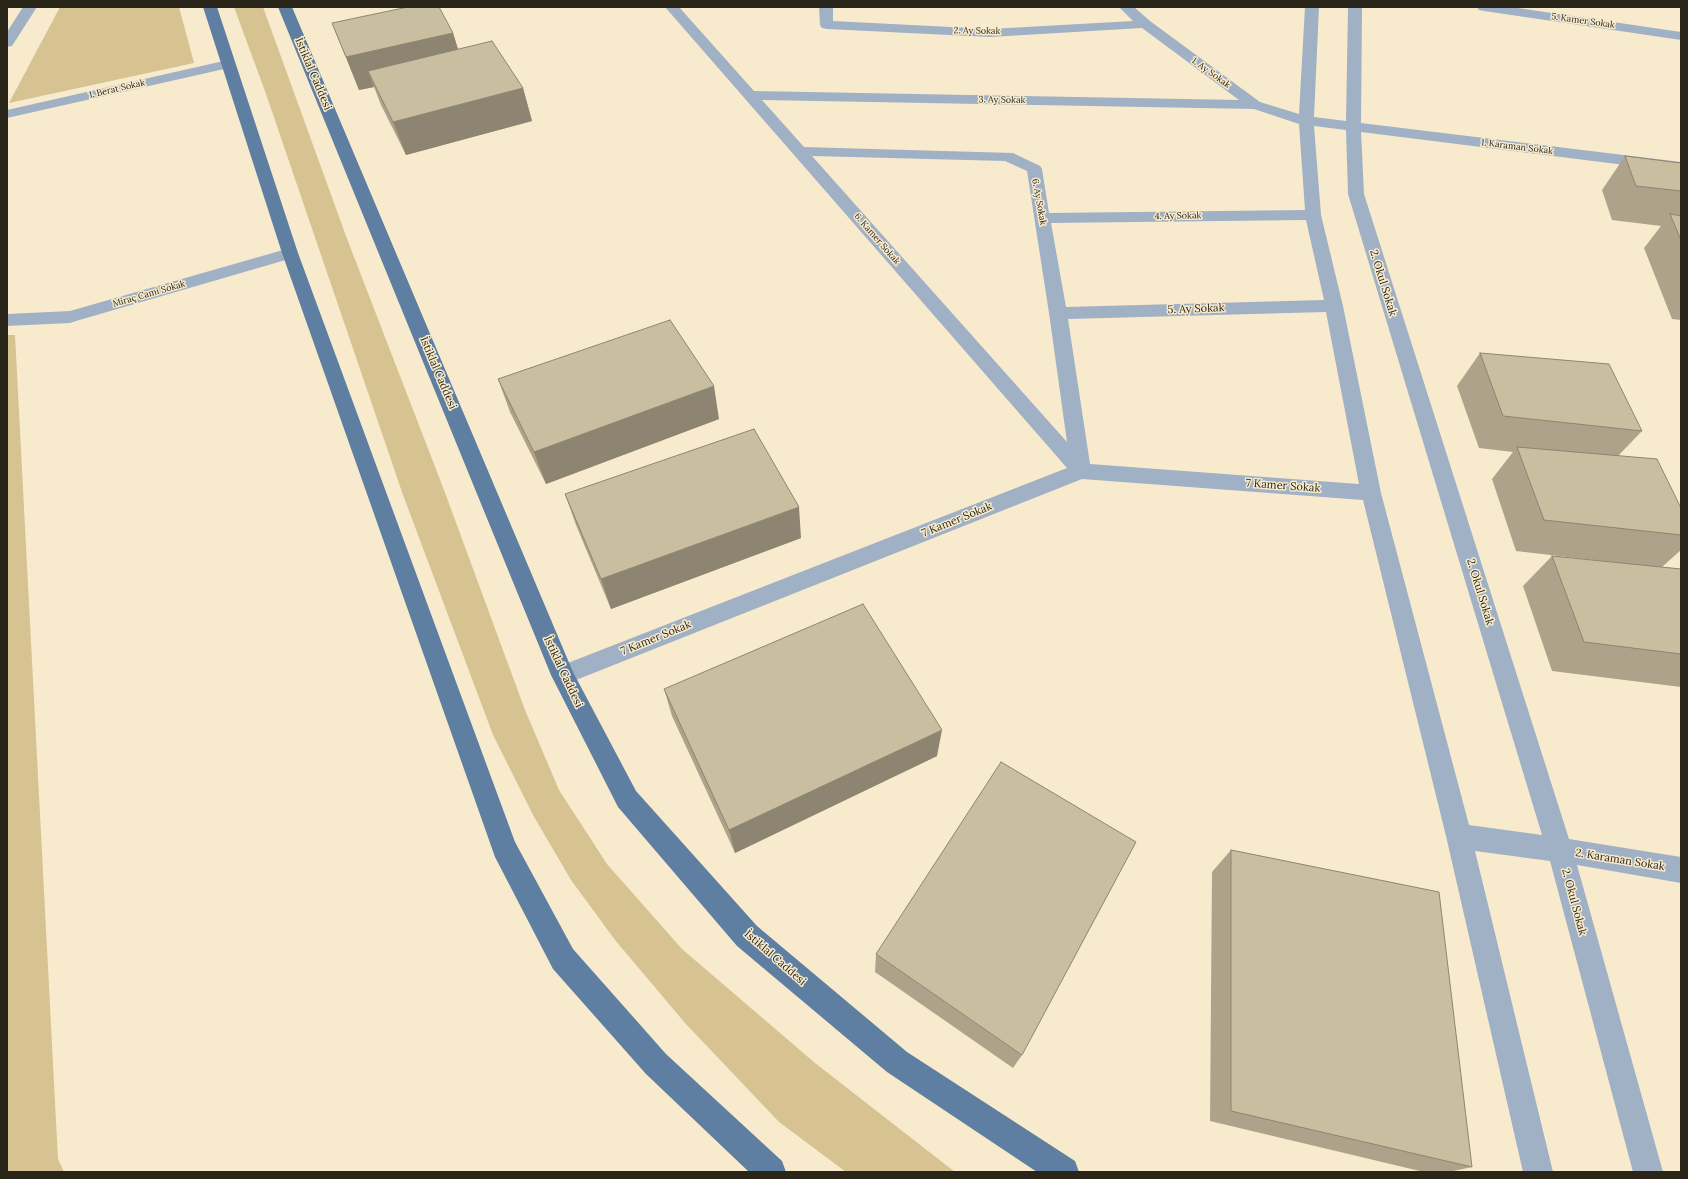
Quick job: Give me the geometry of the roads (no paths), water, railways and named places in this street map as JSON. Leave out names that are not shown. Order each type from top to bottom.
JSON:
[{"type":"main road","points":[[210,7],[290,253],[504,848],[563,959],[656,1064],[771,1172]]},
{"type":"main road","name":"İstiklal Caddesi","points":[[285,7],[563,675],[627,799],[748,936],[897,1062],[1064,1172]]},
{"type":"street","points":[[7,43],[30,7]]},
{"type":"street","name":"6. Kamer Sokak","points":[[672,7],[1081,471]]},
{"type":"street","name":"2. Ay Sokak","points":[[826,7],[827,25],[990,33],[1145,24]]},
{"type":"street","name":"1. Ay Sokak","points":[[1126,7],[1145,24],[1255,104],[1306,121]]},
{"type":"street","points":[[1312,7],[1306,121],[1313,215],[1334,306],[1371,493],[1459,836],[1538,1172]]},
{"type":"street","name":"2. Okul Sokak","points":[[1355,7],[1353,126],[1356,194],[1560,850],[1648,1172]]},
{"type":"street","name":"5. Kamer Sokak","points":[[1484,7],[1681,36]]},
{"type":"street","name":"1. Berat Sokak","points":[[7,114],[228,64]]},
{"type":"street","name":"3. Ay Sokak","points":[[750,95],[1255,104]]},
{"type":"street","name":"1. Karaman Sokak","points":[[1306,121],[1681,167]]},
{"type":"street","name":"6. Ay Sokak","points":[[799,151],[1008,156],[1034,169],[1058,313],[1081,471]]},
{"type":"street","name":"4. Ay Sokak","points":[[1043,218],[1313,215]]},
{"type":"street","name":"Miraç Cami Sokak","points":[[7,320],[70,317],[290,253]]},
{"type":"street","name":"5. Ay Sokak","points":[[1058,313],[1334,306]]},
{"type":"street","name":"7 Kamer Sokak","points":[[563,675],[1081,471],[1371,493]]},
{"type":"street","name":"2. Karaman Sokak","points":[[1459,836],[1560,850],[1681,870]]}]
